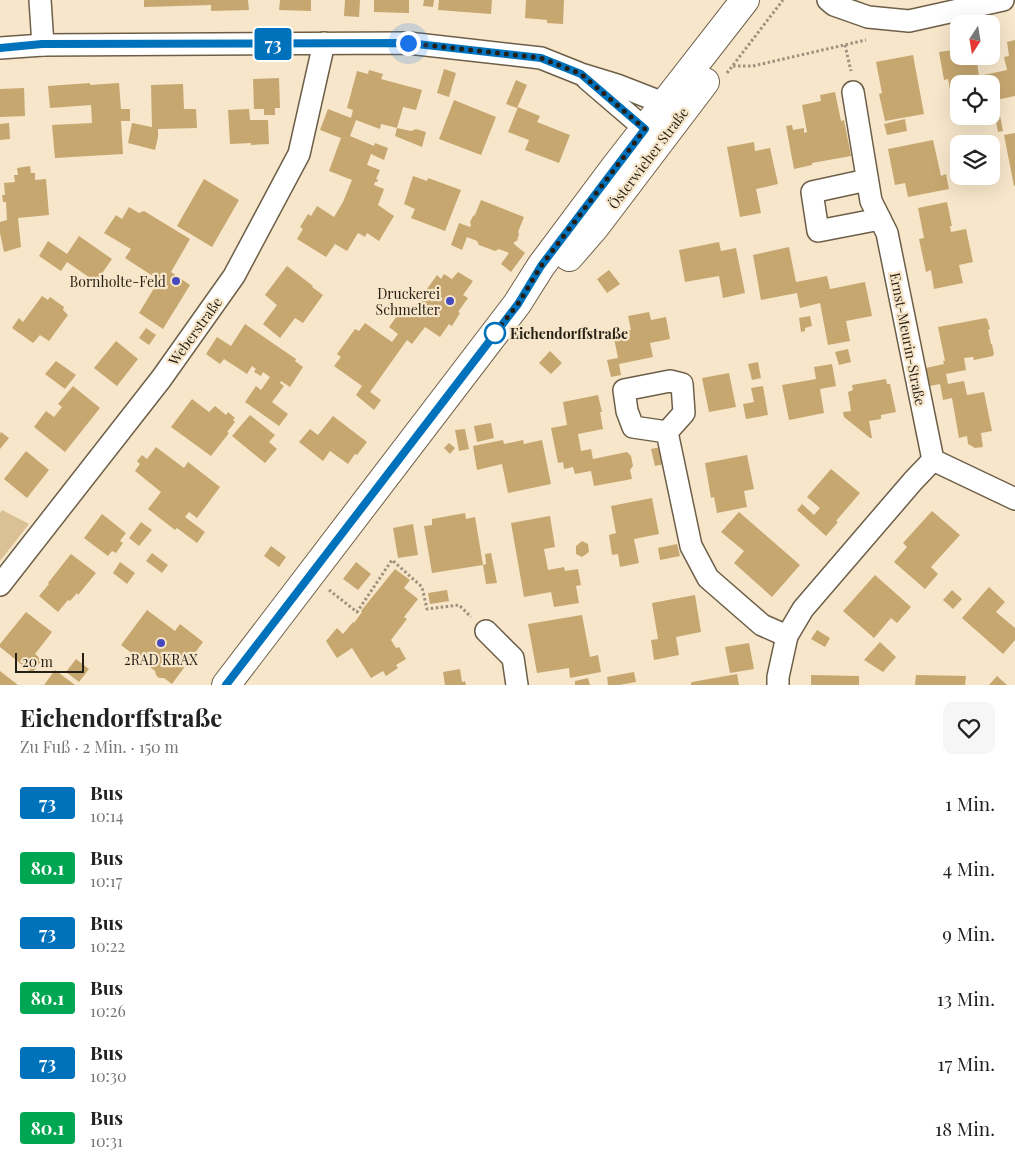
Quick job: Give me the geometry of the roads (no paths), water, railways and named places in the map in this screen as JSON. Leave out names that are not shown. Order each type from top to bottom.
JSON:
[{"type":"street","points":[[40,0],[42,44]]},
{"type":"street","name":"Österwieher Straße","points":[[671,112],[745,0]]},
{"type":"street","name":"Österwieher Straße","points":[[226,685],[518,304],[556,273],[595,227],[653,135],[765,0]]},
{"type":"street","points":[[828,0],[834,5],[868,17],[909,21],[1003,0]]},
{"type":"street","points":[[0,48],[42,44],[408,43],[541,58],[581,74],[653,98],[671,112]]},
{"type":"street","name":"Weberstraße","points":[[0,585],[161,379],[234,276],[299,154],[324,44]]},
{"type":"street","points":[[581,74],[653,135]]},
{"type":"street","name":"Ernst-Meurin-Straße","points":[[854,92],[871,201],[887,233],[933,460]]},
{"type":"street","points":[[867,180],[812,192],[818,231],[880,218]]},
{"type":"street","points":[[667,432],[691,546],[708,578],[762,626],[787,636]]},
{"type":"street","points":[[778,685],[787,636],[803,609],[933,460],[1015,499]]},
{"type":"street","points":[[486,631],[512,658],[517,685]]},
{"type":"place","name":"Bornholte-Feld","points":[[176,281]]},
{"type":"place","name":"Druckerei Schmelter","points":[[450,301]]},
{"type":"place","name":"Eichendorffstraße","points":[[495,333]]},
{"type":"place","name":"2RAD KRAX","points":[[161,643]]}]
